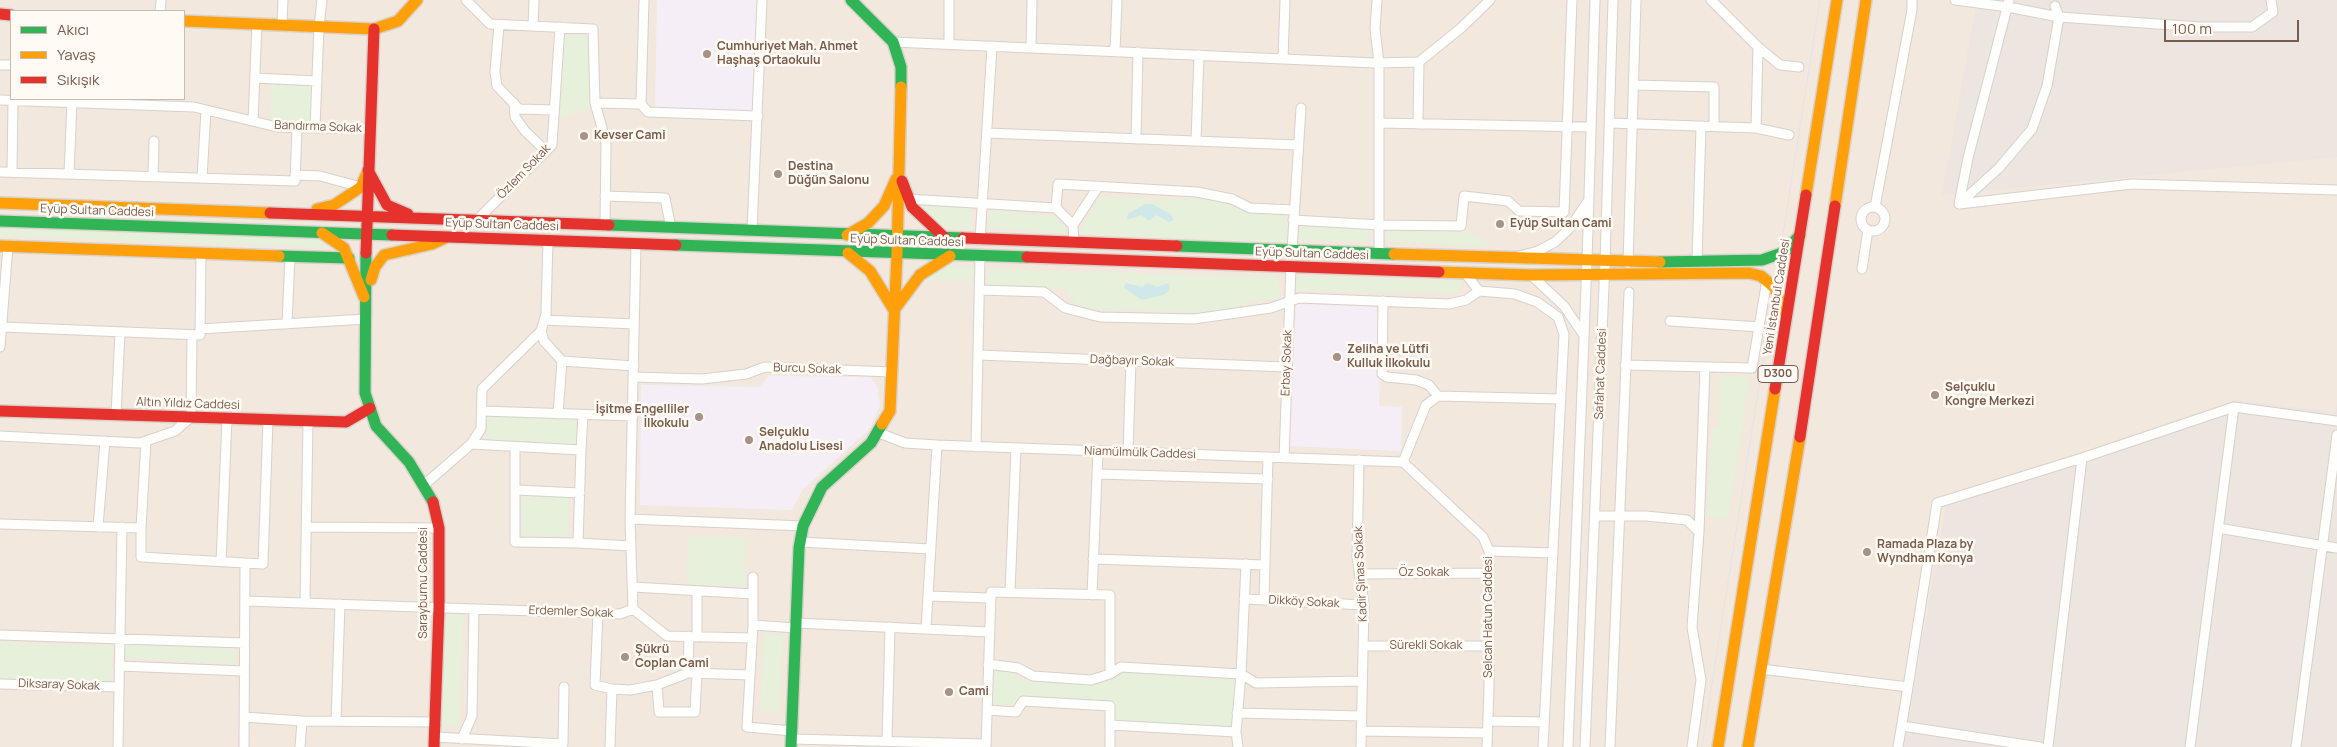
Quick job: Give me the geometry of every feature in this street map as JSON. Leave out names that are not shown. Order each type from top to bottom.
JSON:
[{"type":"main road","points":[[185,21],[374,29],[398,21],[417,0]]},
{"type":"main road","points":[[792,739],[800,542],[803,526],[822,487],[871,444],[890,412],[897,254],[901,67],[892,42],[851,0]]},
{"type":"main road","name":"Yeni İstanbul Caddesi","points":[[1718,747],[1837,0]]},
{"type":"main road","name":"D300","points":[[1748,747],[1790,498],[1866,0]]},
{"type":"main road","name":"Sarayburnu Caddesi","points":[[374,29],[366,216],[365,393],[376,426],[409,462],[424,485],[434,505],[439,528],[439,607],[434,742]]},
{"type":"main road","points":[[899,169],[908,199],[928,224],[946,239]]},
{"type":"main road","points":[[847,235],[868,222],[884,206],[899,169]]},
{"type":"main road","points":[[300,213],[334,205],[361,187],[368,170]]},
{"type":"main road","points":[[368,170],[387,205],[414,218]]},
{"type":"main road","name":"Eyüp Sultan Caddesi","points":[[0,203],[1628,263],[1762,260],[1776,257],[1789,248],[1801,234]]},
{"type":"main road","name":"Eyüp Sultan Caddesi","points":[[0,221],[1465,273],[1531,275],[1749,274],[1767,280]]},
{"type":"main road","points":[[320,232],[344,248],[366,300]]},
{"type":"main road","points":[[366,300],[375,267],[384,255],[432,244],[448,237]]},
{"type":"main road","points":[[4,246],[349,258]]},
{"type":"main road","points":[[848,252],[870,271],[894,310]]},
{"type":"main road","points":[[894,310],[904,294],[920,275],[950,256]]},
{"type":"main road","points":[[1767,280],[1780,295],[1787,318]]},
{"type":"main road","name":"Altın Yıldız Caddesi","points":[[0,411],[346,422],[370,408]]},
{"type":"street","points":[[282,24],[283,0]]},
{"type":"street","points":[[315,128],[319,26],[322,0]]},
{"type":"street","points":[[466,0],[490,24],[593,29],[595,103],[606,142],[605,225]]},
{"type":"street","points":[[533,26],[534,0]]},
{"type":"street","points":[[644,0],[641,104],[648,112],[758,116]]},
{"type":"street","points":[[752,232],[762,0]]},
{"type":"street","points":[[949,0],[949,44]]},
{"type":"street","points":[[1030,47],[1032,0]]},
{"type":"street","points":[[1115,51],[1117,0]]},
{"type":"street","points":[[1283,59],[1286,0]]},
{"type":"street","points":[[1377,0],[1375,29],[1379,63],[1379,253]]},
{"type":"street","points":[[892,42],[1379,63],[1419,62],[1461,28],[1490,0]]},
{"type":"street","points":[[1056,208],[1058,184],[1197,192],[1232,199],[1250,208],[1380,225],[1461,226],[1464,196],[1508,200],[1519,211],[1564,212],[1572,0]]},
{"type":"street","name":"Safahat Caddesi","points":[[1568,747],[1595,0]]},
{"type":"street","name":"Safahat Caddesi","points":[[1585,747],[1606,262],[1613,0]]},
{"type":"street","points":[[1628,263],[1636,0]]},
{"type":"street","points":[[1711,0],[1758,47],[1780,64],[1799,67]]},
{"type":"street","points":[[1875,207],[1912,10],[1912,0]]},
{"type":"street","points":[[1954,0],[2008,3],[2059,17],[2200,27],[2252,27],[2272,12],[2271,0]]},
{"type":"street","points":[[1959,204],[1968,158],[2008,3]]},
{"type":"street","points":[[1959,204],[2000,168],[2032,130],[2047,86],[2059,17],[2055,6]]},
{"type":"street","points":[[253,121],[257,24]]},
{"type":"street","points":[[499,25],[497,86],[519,109],[554,110]]},
{"type":"street","name":"Özlem Sokak","points":[[477,220],[552,144],[560,28]]},
{"type":"street","points":[[980,240],[992,46]]},
{"type":"street","points":[[1756,128],[1758,47]]},
{"type":"street","points":[[1136,139],[1138,52]]},
{"type":"street","points":[[1196,141],[1199,55]]},
{"type":"street","points":[[1418,124],[1419,62]]},
{"type":"street","points":[[255,78],[317,80]]},
{"type":"street","points":[[1634,84],[1714,87],[1714,126]]},
{"type":"street","name":"Bandırma Sokak","points":[[0,100],[176,102],[277,127],[369,129]]},
{"type":"street","points":[[12,172],[13,100]]},
{"type":"street","points":[[69,174],[78,101]]},
{"type":"street","points":[[514,103],[515,117],[525,131],[546,151]]},
{"type":"street","points":[[595,103],[641,104]]},
{"type":"street","points":[[1292,250],[1301,108]]},
{"type":"street","points":[[202,178],[206,110]]},
{"type":"street","points":[[1379,123],[1591,127]]},
{"type":"street","points":[[1610,123],[1756,128],[1789,135]]},
{"type":"street","points":[[1697,261],[1701,126]]},
{"type":"street","points":[[0,172],[295,181],[297,127]]},
{"type":"street","points":[[987,133],[1298,146]]},
{"type":"street","points":[[153,177],[154,141]]},
{"type":"street","points":[[295,175],[320,176],[361,187]]},
{"type":"street","points":[[1959,204],[2132,184],[2337,190]]},
{"type":"street","points":[[1073,225],[1085,210],[1098,186]]},
{"type":"street","points":[[606,196],[665,198],[671,228]]},
{"type":"street","points":[[908,199],[1056,208],[1073,225],[1074,243]]},
{"type":"street","points":[[1509,258],[1538,251],[1555,242],[1570,228],[1588,201]]},
{"type":"street","points":[[1875,207],[1881,210],[1884,222],[1881,228],[1874,231],[1868,230],[1862,225],[1861,218],[1863,212],[1868,208],[1875,207]]},
{"type":"street","points":[[1862,269],[1868,230]]},
{"type":"street","points":[[424,485],[471,444],[481,429],[482,389],[541,332],[544,320],[548,240]]},
{"type":"street","points":[[636,244],[630,519],[633,609],[667,636],[752,638]]},
{"type":"street","points":[[0,346],[4,246]]},
{"type":"street","points":[[2,327],[200,335],[201,253]]},
{"type":"street","points":[[287,324],[290,256]]},
{"type":"street","points":[[976,446],[980,257]]},
{"type":"street","name":"Erbay Sokak","points":[[1284,458],[1291,267]]},
{"type":"street","points":[[1465,273],[1478,291]]},
{"type":"street","points":[[1531,275],[1564,306],[1583,334]]},
{"type":"street","points":[[1625,365],[1752,368],[1767,280]]},
{"type":"street","points":[[979,290],[1044,292],[1065,308],[1100,317],[1194,319],[1271,308],[1299,298],[1449,304],[1466,300],[1478,291],[1515,294],[1537,302],[1558,317],[1564,334],[1543,747]]},
{"type":"street","points":[[1610,747],[1618,516],[1629,292]]},
{"type":"street","points":[[1383,302],[1382,374],[1387,377],[1416,380],[1429,385],[1438,396]]},
{"type":"street","points":[[200,329],[366,319]]},
{"type":"street","points":[[544,320],[634,324]]},
{"type":"street","points":[[1670,322],[1760,327]]},
{"type":"street","points":[[116,415],[120,332]]},
{"type":"street","points":[[541,332],[544,341],[562,361],[634,366]]},
{"type":"street","points":[[0,436],[140,443],[175,431],[191,418],[192,334]]},
{"type":"street","name":"Dağbayır Sokak","points":[[978,355],[1286,367]]},
{"type":"street","points":[[558,414],[562,361]]},
{"type":"street","points":[[1128,452],[1130,361]]},
{"type":"street","name":"Burcu Sokak","points":[[633,377],[702,379],[746,374],[765,367],[892,372]]},
{"type":"street","points":[[1692,747],[1701,680],[1692,627],[1699,532],[1705,367]]},
{"type":"street","points":[[1403,462],[1426,405],[1438,396],[1561,399]]},
{"type":"street","points":[[2190,747],[2234,407]]},
{"type":"street","points":[[1898,747],[1938,503],[2082,458],[2234,407],[2337,421]]},
{"type":"street","points":[[482,412],[633,416]]},
{"type":"street","points":[[578,543],[583,415]]},
{"type":"street","points":[[221,562],[227,419]]},
{"type":"street","points":[[146,441],[140,528],[141,557],[263,564],[268,420]]},
{"type":"street","points":[[305,603],[308,421]]},
{"type":"street","name":"Niamülmülk Caddesi","points":[[879,432],[906,443],[937,445],[1403,462]]},
{"type":"street","points":[[2296,747],[2337,435]]},
{"type":"street","points":[[98,527],[105,441]]},
{"type":"street","points":[[471,444],[582,450]]},
{"type":"street","points":[[926,629],[937,445]]},
{"type":"street","points":[[515,447],[515,542],[631,546]]},
{"type":"street","points":[[1010,592],[1016,448]]},
{"type":"street","points":[[1092,595],[1098,451]]},
{"type":"street","points":[[1264,600],[1268,457]]},
{"type":"street","points":[[2048,747],[2082,458]]},
{"type":"street","name":"Kadir Şinas Sokak","points":[[1358,460],[1357,556],[1364,605],[1360,747]]},
{"type":"street","name":"Selcan Hatun Caddesi","points":[[1403,462],[1483,538],[1489,551],[1487,747]]},
{"type":"street","points":[[1097,474],[1268,480]]},
{"type":"street","points":[[516,490],[580,493]]},
{"type":"street","points":[[1595,516],[1687,520],[1699,532]]},
{"type":"street","points":[[630,519],[803,526]]},
{"type":"street","points":[[0,524],[140,528]]},
{"type":"street","points":[[306,527],[439,528]]},
{"type":"street","points":[[118,747],[122,528]]},
{"type":"street","points":[[2218,528],[2337,548]]},
{"type":"street","points":[[800,542],[931,548]]},
{"type":"street","points":[[1489,551],[1553,553]]},
{"type":"street","points":[[1093,559],[1265,565]]},
{"type":"street","points":[[244,747],[245,563]]},
{"type":"street","points":[[1238,747],[1236,732],[1241,674],[1246,564]]},
{"type":"street","name":"Öz Sokak","points":[[1360,574],[1489,573]]},
{"type":"street","points":[[753,577],[753,625],[747,727],[792,739],[986,745],[991,592],[1110,595],[1110,674]]},
{"type":"street","points":[[633,587],[753,594]]},
{"type":"street","points":[[658,685],[659,712],[695,712],[692,673],[697,591]]},
{"type":"street","points":[[928,596],[990,598]]},
{"type":"street","name":"Dikköy Sokak","points":[[1244,600],[1364,605]]},
{"type":"street","name":"Erdemler Sokak","points":[[245,601],[620,614],[633,609]]},
{"type":"street","points":[[336,721],[340,604]]},
{"type":"street","points":[[462,739],[472,716],[474,609]]},
{"type":"street","points":[[598,613],[595,685],[612,689],[630,690],[658,685],[692,673],[750,675]]},
{"type":"street","points":[[753,625],[890,627],[989,632]]},
{"type":"street","points":[[886,741],[890,627]]},
{"type":"street","points":[[0,636],[244,643]]},
{"type":"street","name":"Sürekli Sokak","points":[[1363,646],[1489,646]]},
{"type":"street","points":[[988,664],[1018,668],[1033,676],[1091,680],[1110,674],[1121,667],[1241,674],[1256,682],[1362,681]]},
{"type":"street","points":[[119,666],[244,671]]},
{"type":"street","points":[[1761,669],[1908,688]]},
{"type":"street","name":"Diksaray Sokak","points":[[0,684],[119,687]]},
{"type":"street","points":[[434,742],[462,739],[531,745],[563,744],[564,687]]},
{"type":"street","points":[[610,747],[612,689]]},
{"type":"street","points":[[987,710],[1016,712],[1023,701],[1110,706],[1110,747]]},
{"type":"street","points":[[1237,714],[1361,716]]},
{"type":"street","points":[[244,717],[302,721],[436,722]]},
{"type":"street","points":[[300,747],[302,721]]},
{"type":"street","points":[[1488,721],[1544,722]]},
{"type":"street","points":[[1110,725],[1236,732]]},
{"type":"street","points":[[1902,726],[2040,747]]},
{"type":"street","points":[[1361,730],[1487,733]]},
{"type":"shaded area","points":[[0,0],[2337,0],[2337,747],[0,747]]},
{"type":"shaded area","name":"Cumhuriyet Mah. Ahmet Haşhaş Ortaokulu","points":[[657,0],[758,0],[756,113],[655,109]]},
{"type":"shaded area","points":[[1977,0],[2337,0],[2337,157],[1942,195]]},
{"type":"shaded area","name":"Zeliha ve Lütfi Kulluk İlkokulu","points":[[1296,304],[1382,307],[1379,406],[1402,407],[1401,451],[1288,446]]},
{"type":"shaded area","name":"Selçuklu Anadolu Lisesi","points":[[769,376],[871,377],[877,386],[880,406],[869,430],[802,490],[792,510],[640,505],[641,385],[759,387]]},
{"type":"shaded area","points":[[2235,400],[2335,412],[2337,401],[2337,747],[1903,747],[1946,506]]},
{"type":"green space","points":[[565,35],[586,36],[589,42],[590,109],[560,118],[562,37]]},
{"type":"green space","points":[[271,83],[313,84],[312,123],[270,122]]},
{"type":"green space","points":[[1099,197],[1215,200],[1245,211],[1282,216],[1287,221],[1286,242],[1078,234]]},
{"type":"green space","points":[[918,204],[972,209],[972,229],[950,229],[938,224]]},
{"type":"green space","points":[[990,210],[1056,216],[1063,223],[1067,233],[989,228]]},
{"type":"green space","points":[[1299,226],[1368,229],[1368,242],[1299,240]]},
{"type":"green space","points":[[0,227],[320,238],[334,248],[0,236]]},
{"type":"green space","points":[[1388,228],[1452,230],[1456,233],[1469,232],[1487,241],[1487,247],[1386,241]]},
{"type":"green space","points":[[942,265],[974,266],[973,277],[971,281],[923,280]]},
{"type":"green space","points":[[987,269],[1278,277],[1279,298],[1243,303],[1231,312],[1221,313],[1087,309],[1076,303],[1064,289],[991,285],[988,282]]},
{"type":"green space","points":[[1296,276],[1463,281],[1457,293],[1295,291]]},
{"type":"green space","points":[[1720,375],[1750,377],[1728,519],[1707,516],[1712,429],[1717,428]]},
{"type":"green space","points":[[487,416],[576,419],[577,445],[487,439]]},
{"type":"green space","points":[[522,497],[569,497],[568,536],[522,535]]},
{"type":"green space","points":[[688,537],[746,537],[745,586],[687,585]]},
{"type":"green space","points":[[446,614],[463,614],[459,725],[441,726]]},
{"type":"green space","points":[[764,634],[783,635],[779,712],[761,711]]},
{"type":"green space","points":[[0,642],[112,646],[111,683],[0,679]]},
{"type":"green space","points":[[125,644],[235,649],[235,664],[124,658]]},
{"type":"green space","points":[[991,669],[1014,672],[1017,680],[1099,683],[1111,681],[1123,672],[1236,681],[1233,726],[1116,722],[1115,704],[1111,701],[1021,698],[1016,699],[1016,705],[990,705]]},
{"type":"water","points":[[1145,204],[1152,204],[1171,214],[1174,220],[1169,222],[1156,215],[1149,221],[1141,215],[1127,220],[1128,214]]},
{"type":"water","points":[[1126,283],[1142,287],[1147,283],[1157,287],[1168,283],[1170,287],[1169,291],[1163,295],[1142,300],[1124,288]]},
{"type":"tram line","points":[[1702,747],[1820,0]]},
{"type":"traffic: fast","points":[[851,0],[893,42],[901,67],[901,87]]},
{"type":"traffic: fast","points":[[0,221],[392,235]]},
{"type":"traffic: fast","points":[[609,225],[963,238]]},
{"type":"traffic: fast","points":[[1660,262],[1762,260],[1785,252],[1800,235]]},
{"type":"traffic: fast","points":[[676,245],[1027,257]]},
{"type":"traffic: fast","points":[[1177,246],[1394,254]]},
{"type":"traffic: fast","points":[[366,253],[365,393],[376,426],[409,462],[433,502]]},
{"type":"traffic: fast","points":[[279,256],[349,258]]},
{"type":"traffic: fast","points":[[791,747],[799,548],[803,526],[822,487],[871,443],[882,424]]},
{"type":"traffic: slow","points":[[185,21],[374,29],[398,21],[417,0]]},
{"type":"traffic: slow","points":[[1806,195],[1837,0]]},
{"type":"traffic: slow","points":[[1835,206],[1866,0]]},
{"type":"traffic: slow","points":[[882,424],[890,411],[897,254],[901,87]]},
{"type":"traffic: slow","points":[[317,209],[334,205],[361,187],[366,175]]},
{"type":"traffic: slow","points":[[847,235],[868,223],[884,206],[896,179]]},
{"type":"traffic: slow","points":[[0,203],[270,213]]},
{"type":"traffic: slow","points":[[322,233],[344,248],[364,297]]},
{"type":"traffic: slow","points":[[371,280],[375,267],[384,255],[432,244],[445,238]]},
{"type":"traffic: slow","points":[[0,246],[279,256]]},
{"type":"traffic: slow","points":[[848,253],[870,271],[894,310],[920,275],[950,256]]},
{"type":"traffic: slow","points":[[1394,254],[1660,262]]},
{"type":"traffic: slow","points":[[1439,272],[1531,275],[1749,273],[1761,276],[1775,288],[1786,314]]},
{"type":"traffic: slow","points":[[1718,747],[1775,389]]},
{"type":"traffic: slow","points":[[1748,747],[1800,437]]},
{"type":"traffic: jam","points":[[0,14],[10,15]]},
{"type":"traffic: jam","points":[[366,253],[374,29]]},
{"type":"traffic: jam","points":[[368,170],[387,205],[408,214]]},
{"type":"traffic: jam","points":[[902,181],[912,207],[946,239]]},
{"type":"traffic: jam","points":[[1775,389],[1806,195]]},
{"type":"traffic: jam","points":[[1800,437],[1835,206]]},
{"type":"traffic: jam","points":[[270,213],[609,225]]},
{"type":"traffic: jam","points":[[392,235],[676,245]]},
{"type":"traffic: jam","points":[[963,238],[1177,246]]},
{"type":"traffic: jam","points":[[1027,257],[1439,272]]},
{"type":"traffic: jam","points":[[0,411],[346,422],[370,408]]},
{"type":"traffic: jam","points":[[433,502],[439,528],[439,607],[434,747]]},
{"type":"place","name":"Cumhuriyet Mah. Ahmet Haşhaş Ortaokulu","points":[[707,54]]},
{"type":"place","name":"Kevser Cami","points":[[584,136]]},
{"type":"place","name":"Destina Düğün Salonu","points":[[778,174]]},
{"type":"place","name":"Eyüp Sultan Cami","points":[[1500,224]]},
{"type":"place","name":"Zeliha ve Lütfi Kulluk İlkokulu","points":[[1337,357]]},
{"type":"place","name":"Selçuklu Kongre Merkezi","points":[[1935,395]]},
{"type":"place","name":"İşitme Engelliler İlkokulu","points":[[699,417]]},
{"type":"place","name":"Selçuklu Anadolu Lisesi","points":[[749,440]]},
{"type":"place","name":"Ramada Plaza by Wyndham Konya","points":[[1867,552]]},
{"type":"place","name":"Şükrü Coplan Cami","points":[[625,657]]},
{"type":"place","name":"Cami","points":[[949,692]]}]
